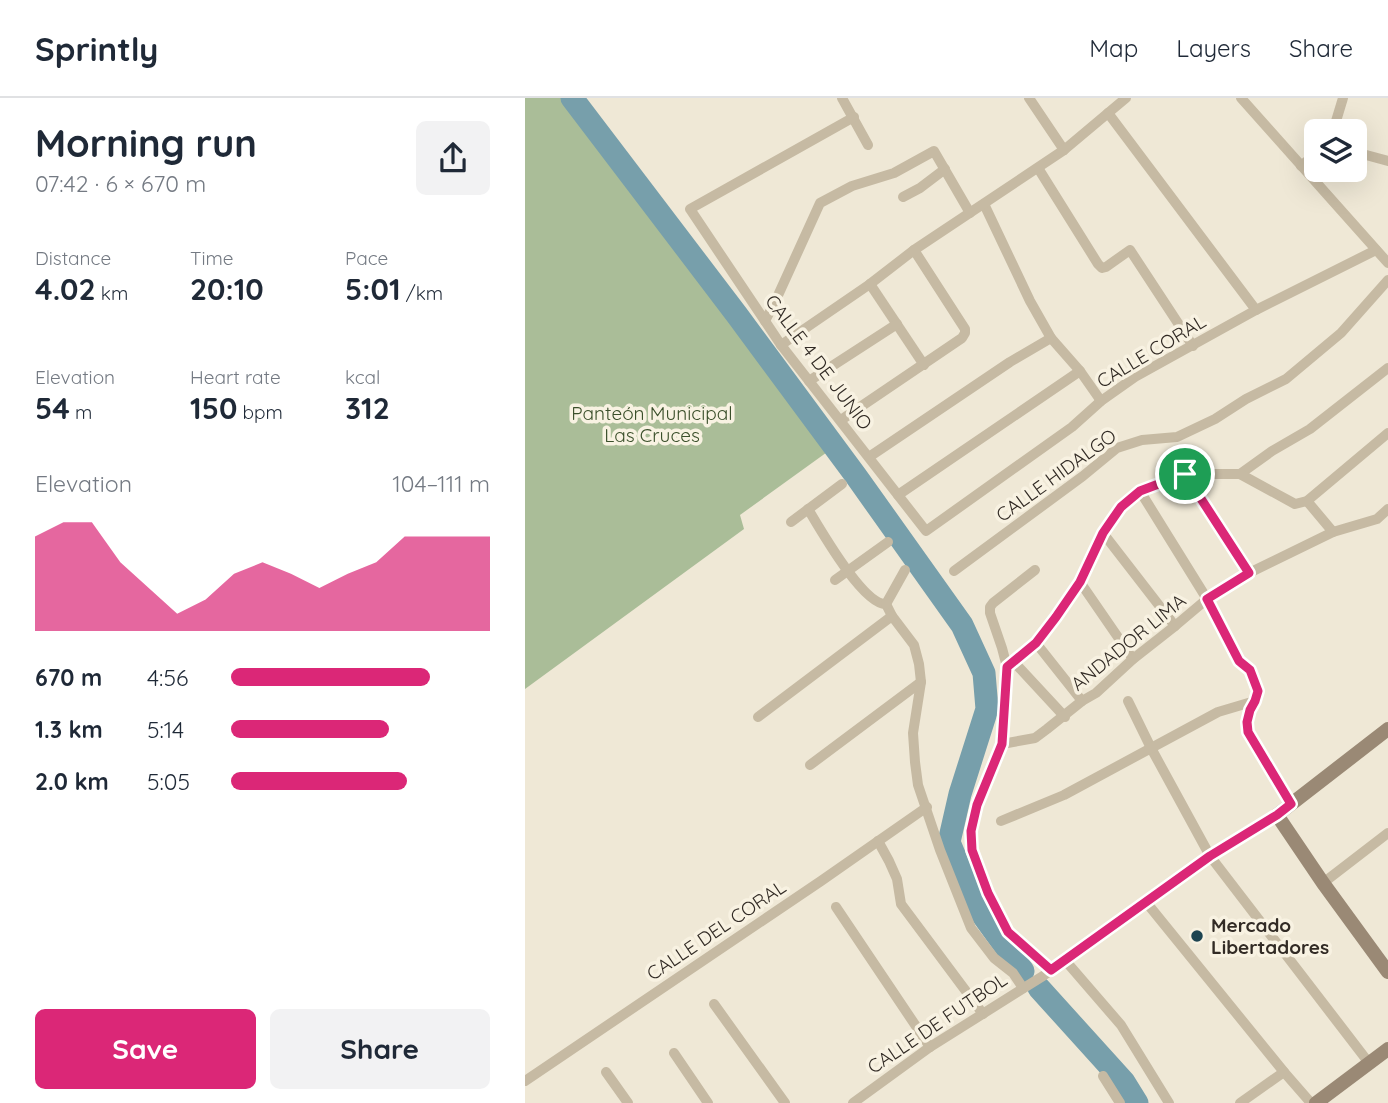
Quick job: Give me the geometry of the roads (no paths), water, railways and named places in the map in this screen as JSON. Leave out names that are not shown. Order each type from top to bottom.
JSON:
[{"type":"main road","points":[[1388,729],[1277,815],[1388,972]]},
{"type":"main road","points":[[1316,1103],[1388,1049]]},
{"type":"street","points":[[842,98],[868,145]]},
{"type":"street","points":[[1029,98],[1064,150]]},
{"type":"street","points":[[781,345],[914,250],[1064,150],[1126,98]]},
{"type":"street","points":[[1337,119],[1343,98]]},
{"type":"street","points":[[1245,100],[1388,264]]},
{"type":"street","points":[[1108,113],[1256,310]]},
{"type":"street","name":"CALLE 4 DE JUNIO","points":[[854,117],[690,209],[781,345],[926,531]]},
{"type":"street","points":[[765,321],[821,203],[852,186],[894,173],[934,151],[970,213]]},
{"type":"street","points":[[1367,155],[1388,161]]},
{"type":"street","points":[[1038,168],[1102,268],[1131,250],[1193,346]]},
{"type":"street","points":[[903,197],[945,169]]},
{"type":"street","points":[[984,204],[1030,301],[1051,338],[1080,371],[1101,401]]},
{"type":"street","points":[[841,420],[924,365],[965,333],[914,250]]},
{"type":"street","name":"CALLE CORAL","points":[[926,531],[1072,427],[1101,401],[1135,377],[1256,310],[1376,250]]},
{"type":"street","name":"CALLE HIDALGO","points":[[954,571],[1117,448],[1142,440],[1177,437],[1286,379],[1341,332],[1388,281]]},
{"type":"street","points":[[870,284],[924,365]]},
{"type":"street","points":[[809,381],[897,324]]},
{"type":"street","points":[[869,457],[1010,362],[1051,338]]},
{"type":"street","points":[[1240,474],[1310,429],[1388,368]]},
{"type":"street","points":[[898,495],[1080,371]]},
{"type":"street","points":[[1047,973],[1008,932],[988,893],[972,850],[971,831],[977,805],[1002,744],[1010,664],[1036,643],[1080,582],[1103,533],[1121,507],[1140,491],[1185,474],[1240,474],[1295,504],[1307,501],[1388,433]]},
{"type":"street","points":[[1185,474],[1249,573]]},
{"type":"street","points":[[791,522],[842,484]]},
{"type":"street","points":[[1140,491],[1212,609],[1239,661],[1250,670],[1258,691],[1247,722],[1248,732],[1291,804]]},
{"type":"street","points":[[1307,501],[1333,532]]},
{"type":"street","points":[[808,509],[847,571],[873,600],[886,604]]},
{"type":"street","name":"ANDADOR LIMA","points":[[1002,744],[1035,738],[1096,693],[1175,626],[1212,609],[1249,573],[1333,532],[1377,519],[1388,509]]},
{"type":"street","points":[[1103,533],[1175,626]]},
{"type":"street","points":[[835,580],[888,542]]},
{"type":"street","points":[[886,604],[905,570]]},
{"type":"street","points":[[1035,570],[993,603],[990,613],[1010,664],[1065,717]]},
{"type":"street","points":[[1080,582],[1133,659]]},
{"type":"street","points":[[886,604],[914,645],[919,664],[921,682],[913,733],[915,762],[918,785],[940,850],[971,929],[994,958],[1013,973],[1023,988]]},
{"type":"street","points":[[758,717],[892,616]]},
{"type":"street","points":[[1036,643],[1082,701]]},
{"type":"street","points":[[810,765],[921,682]]},
{"type":"street","points":[[1128,701],[1210,856],[1369,1063]]},
{"type":"street","points":[[1001,821],[1064,795],[1218,712],[1255,701]]},
{"type":"street","name":"CALLE DEL CORAL","points":[[525,1081],[926,807]]},
{"type":"street","name":"CALLE DE FUTBOL","points":[[853,1103],[930,1046],[1047,973],[1210,856],[1277,815]]},
{"type":"street","points":[[1323,883],[1388,833]]},
{"type":"street","points":[[878,841],[897,879],[901,904],[983,1014]]},
{"type":"street","points":[[1146,902],[1311,1103]]},
{"type":"street","points":[[836,908],[930,1046]]},
{"type":"street","points":[[1064,959],[1121,1025],[1169,1103]]},
{"type":"street","points":[[714,1004],[785,1103]]},
{"type":"street","points":[[674,1053],[708,1103]]},
{"type":"street","points":[[606,1072],[628,1103]]},
{"type":"street","points":[[1240,1103],[1284,1072]]},
{"type":"street","points":[[1103,1076],[1120,1103]]},
{"type":"waterway","points":[[572,98],[737,315],[962,625],[984,673],[987,709],[960,794],[949,842],[974,903],[1023,971]]},
{"type":"waterway","points":[[1039,988],[1124,1082],[1137,1103]]},
{"type":"place","name":"Mercado Libertadores","points":[[1197,936]]},
{"type":"park label","name":"Panteón Municipal Las Cruces","points":[[652,424]]}]
